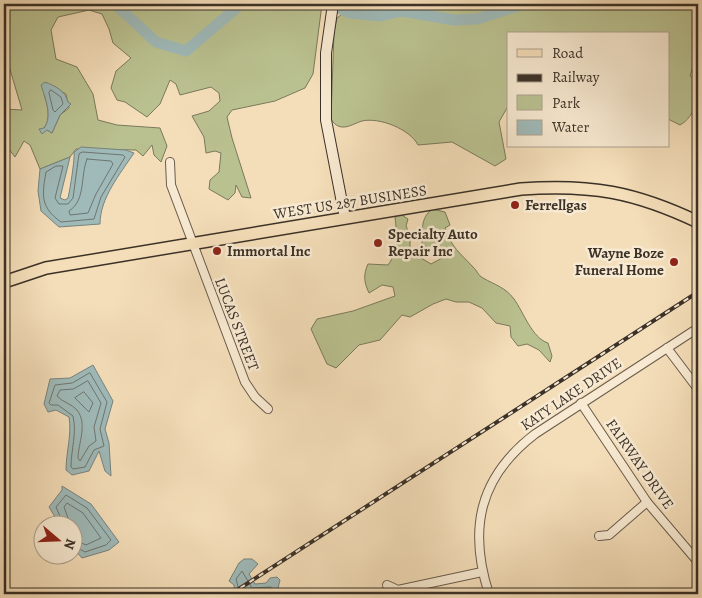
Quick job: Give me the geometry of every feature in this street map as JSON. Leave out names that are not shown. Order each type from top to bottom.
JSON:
[{"type":"main road","points":[[333,4],[326,53],[326,120],[345,218]]},
{"type":"main road","name":"WEST US 287 BUSINESS","points":[[4,282],[46,268],[521,189],[557,186],[610,191],[651,201],[698,222]]},
{"type":"street","name":"LUCAS STREET","points":[[170,162],[171,185],[191,243],[245,382],[268,409]]},
{"type":"street","name":"KATY LAKE DRIVE","points":[[489,594],[479,560],[480,520],[484,501],[492,482],[519,446],[581,403],[698,328]]},
{"type":"street","points":[[667,348],[698,389]]},
{"type":"street","name":"FAIRWAY DRIVE","points":[[581,403],[647,502],[698,562]]},
{"type":"street","points":[[598,536],[609,535],[647,502]]},
{"type":"street","points":[[386,585],[398,590],[482,572]]},
{"type":"green space","points":[[4,4],[322,4],[313,74],[305,88],[275,101],[232,110],[227,117],[251,198],[242,197],[236,185],[235,193],[228,200],[209,189],[210,180],[219,172],[221,153],[215,151],[206,153],[204,137],[192,116],[209,111],[220,101],[219,93],[211,87],[180,95],[176,84],[170,80],[160,104],[147,117],[125,102],[117,100],[111,88],[116,71],[131,58],[113,43],[102,14],[89,10],[58,17],[51,30],[56,59],[77,67],[93,94],[98,120],[117,125],[160,128],[167,146],[161,162],[154,155],[152,145],[143,156],[136,150],[76,149],[70,157],[40,169],[30,145],[24,141],[15,157],[4,143],[4,109],[22,110],[4,49]],"holes":[[[60,91],[66,94],[69,108],[60,115],[52,133],[44,128],[48,120],[48,107],[44,95]]]},
{"type":"green space","points":[[341,4],[698,4],[698,52],[690,76],[698,80],[695,105],[690,117],[680,125],[670,120],[670,32],[507,32],[507,108],[499,122],[506,159],[495,166],[452,142],[418,145],[408,134],[393,125],[369,120],[346,127],[338,126],[331,119],[334,32],[337,18],[346,11]]},
{"type":"green space","points":[[432,209],[445,212],[450,225],[445,228],[450,240],[481,277],[511,295],[533,331],[548,343],[552,356],[550,362],[539,350],[527,344],[518,346],[511,337],[510,326],[496,323],[482,308],[469,302],[456,302],[446,299],[410,317],[402,315],[380,340],[359,345],[336,368],[327,364],[311,329],[317,319],[353,311],[395,296],[393,287],[382,285],[369,293],[365,272],[368,264],[388,265],[392,259],[396,248],[395,217],[400,214],[408,219],[406,226],[410,235],[410,250],[403,255],[416,255],[431,264],[444,257],[442,251],[435,252],[422,244],[424,221]]},
{"type":"water","points":[[45,82],[62,91],[71,104],[60,115],[52,133],[47,130],[42,134],[39,129],[44,128],[48,118],[41,85]]},
{"type":"water","points":[[81,147],[126,150],[134,153],[107,196],[103,205],[100,224],[59,227],[41,211],[38,191],[40,169],[70,157],[60,198],[65,200],[69,194],[74,152]]},
{"type":"water","points":[[93,365],[113,401],[105,429],[109,443],[111,476],[105,471],[99,451],[89,471],[72,475],[66,470],[70,430],[69,417],[56,410],[48,412],[44,404],[50,379],[70,378]]},
{"type":"water","points":[[62,486],[91,504],[119,542],[109,550],[82,558],[82,516],[54,516],[49,507],[62,490]]},
{"type":"water","points":[[244,559],[252,559],[258,564],[249,574],[255,584],[266,583],[270,578],[277,577],[280,580],[277,593],[235,594],[234,585],[229,581],[239,563]]},
{"type":"waterway","points":[[115,4],[156,42],[186,51],[241,4]]},
{"type":"waterway","points":[[329,4],[350,13],[380,16],[402,11],[454,20],[477,19],[524,4]]},
{"type":"railway","points":[[231,594],[698,292]]},
{"type":"place","name":"Ferrellgas","points":[[515,205]]},
{"type":"place","name":"Specialty Auto Repair Inc","points":[[378,243]]},
{"type":"place","name":"Immortal Inc","points":[[217,251]]},
{"type":"place","name":"Wayne Boze Funeral Home","points":[[674,262]]}]
